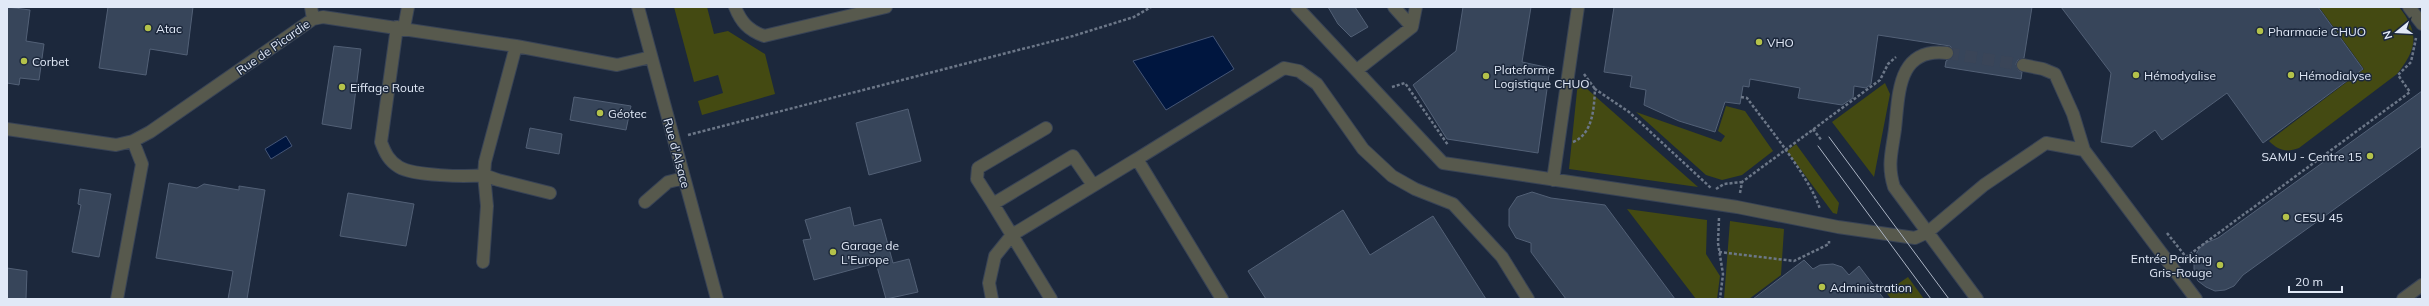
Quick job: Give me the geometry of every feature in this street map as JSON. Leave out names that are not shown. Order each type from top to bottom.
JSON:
[{"type":"street","points":[[311,7],[313,19]]},
{"type":"street","points":[[408,7],[401,27],[381,142],[384,152],[391,161],[400,168],[456,178],[484,175],[550,193]]},
{"type":"street","name":"Rue d'Alsace","points":[[638,7],[717,299]]},
{"type":"street","points":[[735,7],[741,20],[751,31],[764,36],[886,7]]},
{"type":"street","points":[[1297,7],[1443,163],[1720,204],[1826,224],[1915,238],[1928,232],[1984,185],[2046,143],[2084,150]]},
{"type":"street","points":[[1394,7],[1412,27]]},
{"type":"street","points":[[1356,70],[1412,27],[1416,7]]},
{"type":"street","points":[[1553,180],[1578,7]]},
{"type":"street","points":[[2410,7],[2422,24]]},
{"type":"street","name":"Rue de Picardie","points":[[7,129],[116,144],[133,141],[150,132],[313,19],[334,17],[401,27],[618,65],[651,57]]},
{"type":"street","points":[[483,262],[487,206],[484,175],[485,162],[516,46]]},
{"type":"street","points":[[1947,53],[1936,52],[1922,55],[1904,70],[1899,89],[1889,170],[1894,187],[1977,299]]},
{"type":"street","points":[[2023,65],[2043,69],[2055,74],[2073,114],[2084,150],[2196,299]]},
{"type":"street","points":[[992,299],[989,283],[994,256],[1012,235],[1284,68],[1299,71],[1317,84],[1363,149],[1392,176],[1415,189],[1453,204],[1502,257],[1528,299]]},
{"type":"street","points":[[1046,128],[978,168],[977,179],[1051,299]]},
{"type":"street","points":[[116,299],[142,164],[133,141]]},
{"type":"street","points":[[993,204],[1073,156],[1093,185]]},
{"type":"street","points":[[1136,159],[1222,299]]},
{"type":"street","points":[[645,202],[668,182],[684,178]]},
{"type":"street","points":[[2403,299],[2422,285]]},
{"type":"path","points":[[674,139],[1073,36],[1134,17],[1152,7]]},
{"type":"path","points":[[2162,228],[2186,257],[2410,92],[2398,76],[2411,62],[2416,35]]},
{"type":"path","points":[[1737,207],[1742,182],[1880,80],[1888,64],[1900,54],[1913,51],[1922,55]]},
{"type":"path","points":[[1719,252],[1794,261],[1829,244],[1826,224],[1816,198],[1785,150],[1747,98],[1741,97]]},
{"type":"path","points":[[1813,129],[1822,141]]},
{"type":"path","points":[[1714,190],[1720,195],[1718,243],[1723,274],[1720,299]]},
{"type":"green space","points":[[674,7],[707,7],[714,34],[728,31],[765,54],[775,94],[702,115],[698,101],[723,93],[718,75],[694,82]]},
{"type":"green space","points":[[2319,7],[2399,7],[2406,16],[2413,33],[2412,49],[2409,57],[2397,74],[2299,148],[2294,150],[2282,150],[2269,141],[2364,69]]},
{"type":"green space","points":[[1578,81],[1698,187],[1569,169]]},
{"type":"green space","points":[[1885,83],[1890,94],[1874,177],[1832,122]]},
{"type":"green space","points":[[1726,106],[1745,111],[1773,151],[1742,175],[1722,180],[1706,175],[1636,112],[1721,142],[1725,136],[1718,131]]},
{"type":"green space","points":[[1796,144],[1839,203],[1837,214],[1833,213],[1787,151]]},
{"type":"green space","points":[[1627,209],[1707,220],[1706,254],[1720,276],[1717,299],[1696,299]]},
{"type":"green space","points":[[1730,221],[1784,229],[1781,275],[1749,299],[1724,299]]},
{"type":"green space","points":[[1908,277],[1924,299],[1891,299],[1886,292]]},
{"type":"water","points":[[1213,36],[1234,69],[1166,110],[1133,61]]},
{"type":"water","points":[[286,136],[292,146],[271,159],[265,149]]},
{"type":"building","name":"Corbet","points":[[7,7],[30,10],[26,41],[44,44],[39,80],[20,78],[19,85],[7,83]]},
{"type":"building","name":"Atac","points":[[108,7],[193,7],[187,55],[150,49],[146,75],[99,68]]},
{"type":"building","points":[[1328,7],[1355,7],[1368,27],[1351,37],[1338,24]]},
{"type":"building","name":"Plateforme Logistique CHUO","points":[[1463,7],[1531,7],[1522,62],[1550,68],[1538,153],[1447,139],[1413,85],[1456,51]]},
{"type":"building","points":[[1614,7],[2032,7],[2024,58],[2018,60],[2016,64],[2018,70],[2022,72],[2021,79],[1945,67],[1946,61],[1954,56],[1954,50],[1950,46],[1878,35],[1871,84],[1866,88],[1854,86],[1853,98],[1842,105],[1798,98],[1800,88],[1750,79],[1749,87],[1743,86],[1740,104],[1725,102],[1715,132],[1679,121],[1644,105],[1646,90],[1630,87],[1632,76],[1604,72]]},
{"type":"building","points":[[2061,7],[2318,7],[2363,69],[2263,143],[2227,93],[2162,140],[2155,130],[2132,147],[2101,142],[2111,73]]},
{"type":"building","name":"Eiffage Route","points":[[334,46],[361,49],[351,129],[322,124]]},
{"type":"building","points":[[2422,91],[2422,146],[2243,275],[2234,286],[2225,290],[2215,291],[2198,281],[2194,272],[2194,262],[2197,252],[2203,244],[2218,238]]},
{"type":"building","name":"Géotec","points":[[574,97],[631,106],[626,130],[570,120]]},
{"type":"building","points":[[908,109],[921,161],[869,175],[856,123]]},
{"type":"building","points":[[530,128],[562,134],[559,154],[526,148]]},
{"type":"building","points":[[169,183],[197,188],[204,184],[239,190],[239,186],[265,190],[247,299],[228,299],[233,271],[156,258]]},
{"type":"building","points":[[80,189],[111,194],[99,257],[72,252],[81,205],[78,204]]},
{"type":"building","points":[[1532,192],[1551,198],[1605,205],[1675,299],[1566,299],[1531,252],[1531,243],[1516,238],[1509,226],[1509,209],[1517,197]]},
{"type":"building","points":[[348,193],[414,204],[406,246],[340,236]]},
{"type":"building","points":[[850,207],[854,226],[881,219],[893,263],[909,259],[918,292],[886,299],[876,263],[814,280],[803,240],[811,239],[805,220]]},
{"type":"building","points":[[1343,210],[1370,255],[1433,216],[1486,299],[1266,299],[1248,271]]},
{"type":"building","name":"Administration","points":[[1804,260],[1813,269],[1820,265],[1833,264],[1842,267],[1849,275],[1859,266],[1884,299],[1753,299]]},
{"type":"building","points":[[7,268],[27,271],[26,299],[7,299]]},
{"type":"tunnel","points":[[1947,53],[2023,65]]},
{"type":"tram line","points":[[1829,137],[1949,299]]},
{"type":"tram line","points":[[1818,146],[1931,299]]},
{"type":"place","name":"Atac","points":[[148,28]]},
{"type":"place","name":"Pharmacie CHUO","points":[[2260,31]]},
{"type":"place","name":"VHO","points":[[1759,42]]},
{"type":"place","name":"Corbet","points":[[24,61]]},
{"type":"place","name":"Hémodyalise","points":[[2136,75]]},
{"type":"place","name":"Hémodialyse","points":[[2291,75]]},
{"type":"place","name":"Plateforme Logistique CHUO","points":[[1486,76]]},
{"type":"place","name":"Eiffage Route","points":[[342,87]]},
{"type":"place","name":"Géotec","points":[[600,113]]},
{"type":"place","name":"SAMU - Centre 15","points":[[2370,156]]},
{"type":"place","name":"CESU 45","points":[[2286,217]]},
{"type":"place","name":"Garage de L'Europe","points":[[833,252]]},
{"type":"place","name":"Entrée Parking Gris-Rouge","points":[[2220,265]]},
{"type":"place","name":"Administration","points":[[1822,287]]}]
